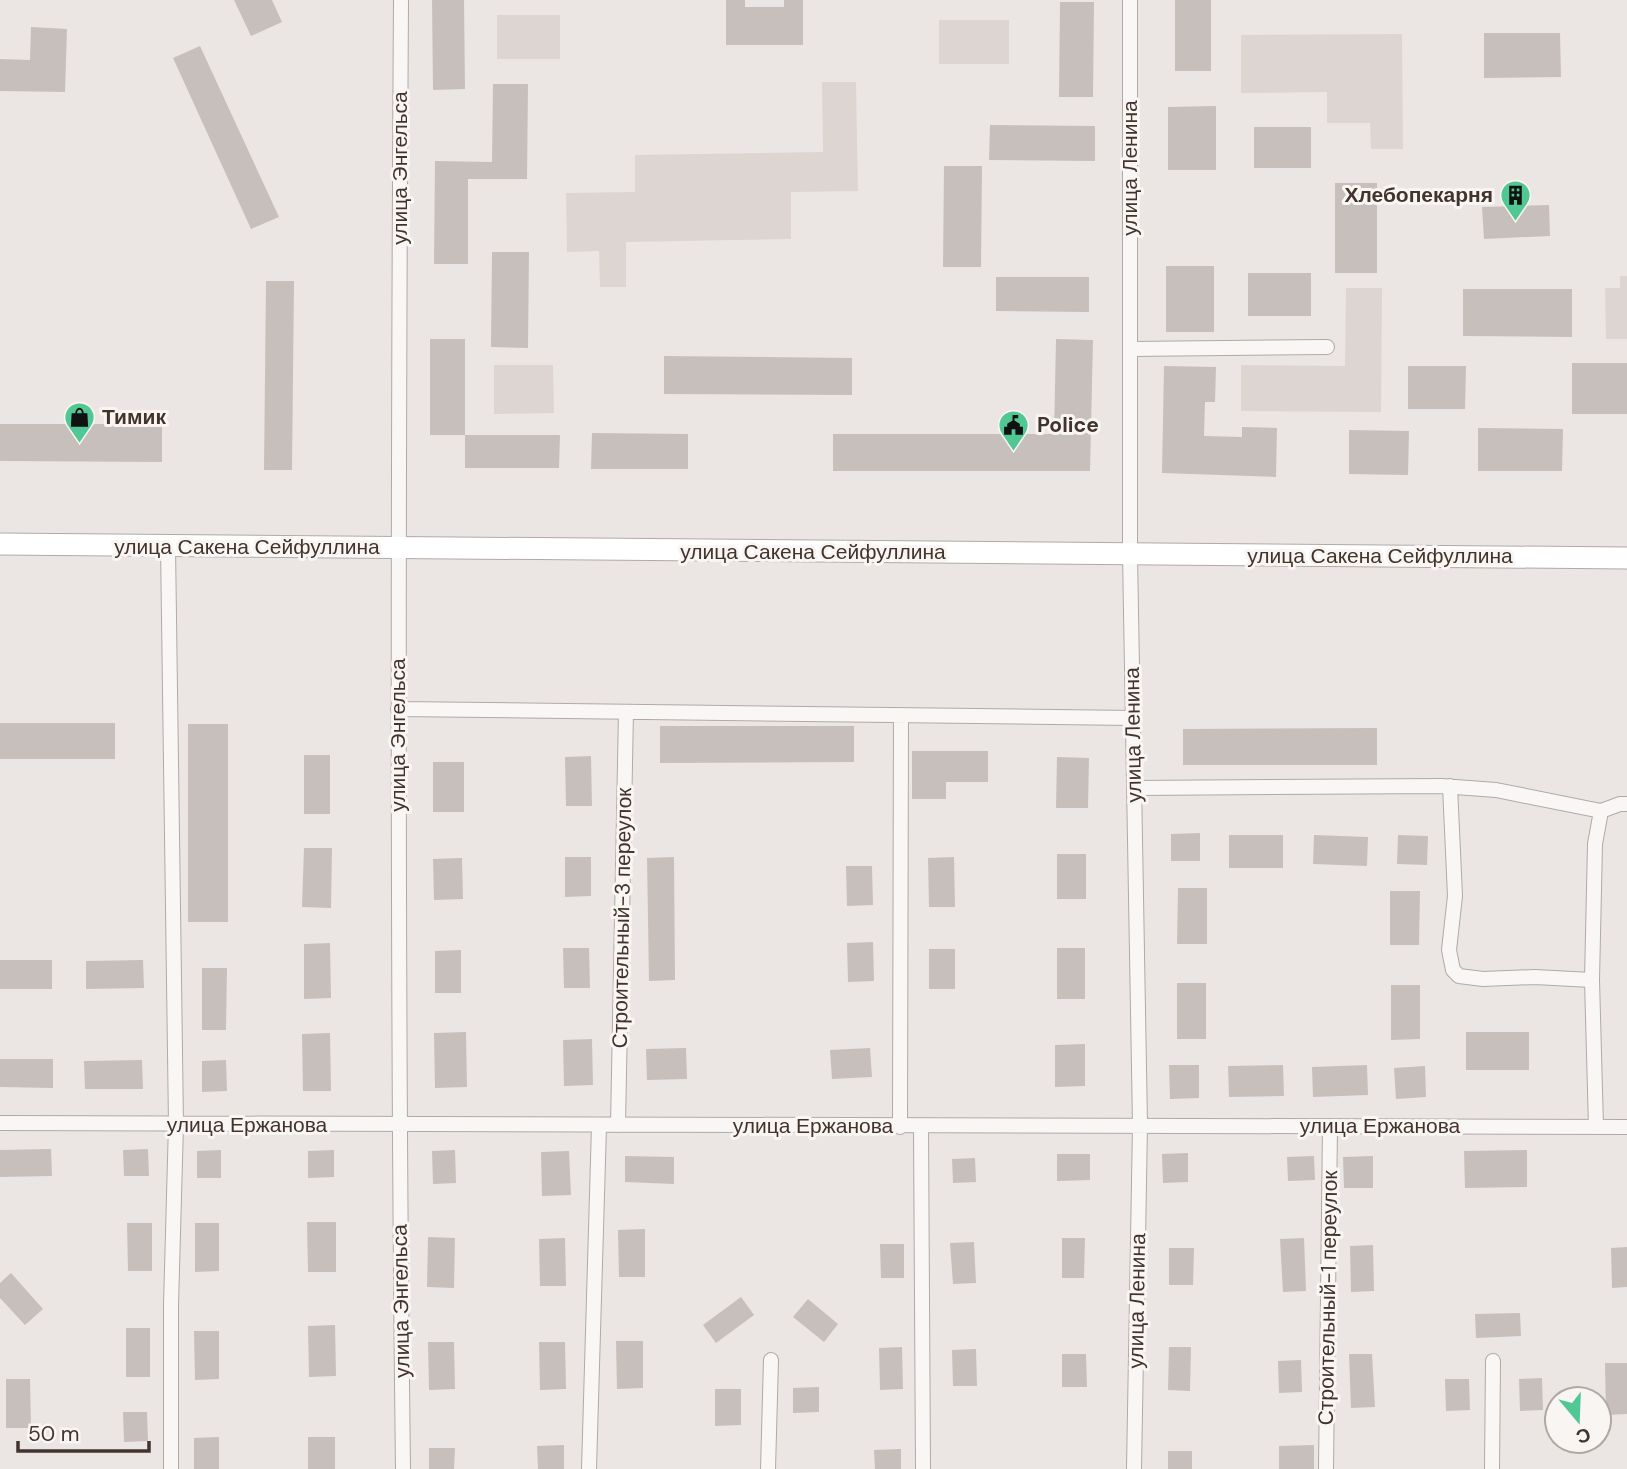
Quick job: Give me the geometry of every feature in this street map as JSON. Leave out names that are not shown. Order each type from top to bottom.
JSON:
[{"type":"street","name":"улица Энгельса","points":[[401,0],[397,548],[403,1469]]},
{"type":"street","name":"улица Ленина","points":[[1130,0],[1130,554],[1140,1125],[1134,1469]]},
{"type":"street","points":[[1130,349],[1327,346]]},
{"type":"street","name":"улица Сакена Сейфуллина","points":[[0,544],[1627,558]]},
{"type":"street","points":[[168,547],[176,1124],[170,1305],[172,1469]]},
{"type":"street","points":[[398,709],[1133,718]]},
{"type":"street","name":"Строительный-3 переулок","points":[[618,1125],[626,712]]},
{"type":"street","points":[[900,1126],[901,715]]},
{"type":"street","points":[[1134,788],[1450,786],[1496,790],[1601,811],[1627,804]]},
{"type":"street","points":[[1450,786],[1455,896],[1449,950],[1453,970],[1460,976],[1483,979],[1535,977],[1592,980]]},
{"type":"street","points":[[1596,1127],[1592,980],[1595,844],[1601,811]]},
{"type":"street","name":"улица Ержанова","points":[[0,1123],[1627,1127]]},
{"type":"street","points":[[589,1469],[598,1126]]},
{"type":"street","name":"Строительный-1 переулок","points":[[1326,1469],[1330,1126]]},
{"type":"street","points":[[921,1127],[923,1469]]},
{"type":"street","points":[[768,1469],[771,1360]]},
{"type":"street","points":[[1492,1469],[1493,1361]]},
{"type":"shaded area","points":[[497,15],[560,15],[560,59],[497,59]]},
{"type":"shaded area","points":[[939,20],[1009,20],[1009,64],[939,64]]},
{"type":"shaded area","points":[[1402,34],[1403,149],[1371,149],[1370,123],[1327,123],[1327,92],[1241,93],[1241,35]]},
{"type":"shaded area","points":[[822,82],[856,82],[858,191],[791,192],[791,239],[626,242],[626,287],[600,287],[599,251],[567,252],[566,193],[635,192],[635,155],[823,152]]},
{"type":"shaded area","points":[[1620,276],[1627,276],[1627,339],[1606,339],[1605,288],[1620,288]]},
{"type":"shaded area","points":[[1346,288],[1382,288],[1381,412],[1241,411],[1241,365],[1345,366]]},
{"type":"shaded area","points":[[494,365],[553,365],[554,413],[494,414]]},
{"type":"building","points":[[234,0],[272,0],[282,22],[251,36]]},
{"type":"building","points":[[432,0],[464,0],[465,89],[433,90]]},
{"type":"building","points":[[726,0],[745,0],[745,7],[784,7],[784,0],[803,0],[803,45],[726,45]]},
{"type":"building","points":[[1175,0],[1211,0],[1211,71],[1175,71]]},
{"type":"building","points":[[1060,2],[1094,2],[1093,97],[1059,97]]},
{"type":"building","points":[[31,27],[67,29],[65,92],[0,91],[0,59],[30,60]]},
{"type":"building","points":[[1484,33],[1560,33],[1561,77],[1484,78]]},
{"type":"building","points":[[200,46],[279,217],[251,229],[173,58]]},
{"type":"building","points":[[493,84],[528,84],[527,179],[468,179],[468,264],[434,264],[435,161],[492,162]]},
{"type":"building","points":[[1216,106],[1216,170],[1168,170],[1168,107]]},
{"type":"building","points":[[990,125],[1095,126],[1095,161],[989,160]]},
{"type":"building","points":[[1254,127],[1311,127],[1311,168],[1254,168]]},
{"type":"building","points":[[944,166],[982,166],[981,267],[943,267]]},
{"type":"building","points":[[1335,183],[1377,183],[1377,273],[1335,273]]},
{"type":"building","name":"Хлебопекарня","points":[[1549,205],[1550,236],[1484,239],[1482,207]]},
{"type":"building","points":[[492,252],[529,252],[528,348],[491,347]]},
{"type":"building","points":[[1166,266],[1214,266],[1214,332],[1166,332]]},
{"type":"building","points":[[1248,273],[1311,273],[1311,316],[1248,316]]},
{"type":"building","points":[[996,277],[1089,277],[1089,312],[996,311]]},
{"type":"building","points":[[266,281],[294,281],[292,470],[264,470]]},
{"type":"building","points":[[1463,289],[1572,289],[1572,337],[1463,336]]},
{"type":"building","points":[[430,339],[465,339],[465,435],[430,435]]},
{"type":"building","points":[[1056,339],[1093,340],[1090,471],[833,471],[833,434],[1054,434]]},
{"type":"building","points":[[664,356],[852,358],[852,395],[664,394]]},
{"type":"building","points":[[1572,363],[1627,363],[1627,414],[1572,414]]},
{"type":"building","points":[[1164,366],[1216,367],[1215,402],[1205,402],[1204,436],[1242,437],[1242,427],[1277,428],[1276,477],[1162,473]]},
{"type":"building","points":[[1408,366],[1466,366],[1465,409],[1408,409]]},
{"type":"building","points":[[0,424],[162,424],[162,462],[0,461]]},
{"type":"building","points":[[1478,428],[1563,429],[1562,471],[1478,471]]},
{"type":"building","points":[[1349,430],[1409,431],[1408,475],[1349,474]]},
{"type":"building","points":[[592,433],[688,434],[688,469],[591,469]]},
{"type":"building","points":[[465,435],[560,435],[559,468],[465,468]]},
{"type":"building","points":[[0,723],[115,723],[115,759],[0,759]]},
{"type":"building","points":[[188,724],[228,724],[228,922],[188,922]]},
{"type":"building","points":[[660,726],[854,726],[854,762],[660,763]]},
{"type":"building","points":[[1377,728],[1377,765],[1183,765],[1183,729]]},
{"type":"building","points":[[912,751],[988,751],[988,782],[946,782],[946,799],[912,799]]},
{"type":"building","points":[[304,755],[330,755],[330,814],[304,814]]},
{"type":"building","points":[[591,756],[592,806],[566,806],[565,757]]},
{"type":"building","points":[[1057,757],[1089,758],[1088,808],[1056,808]]},
{"type":"building","points":[[433,762],[464,762],[464,812],[433,812]]},
{"type":"building","points":[[1200,833],[1200,861],[1171,861],[1171,834]]},
{"type":"building","points":[[1229,835],[1283,835],[1283,868],[1229,868]]},
{"type":"building","points":[[1314,835],[1368,837],[1367,866],[1313,864]]},
{"type":"building","points":[[1398,835],[1428,836],[1427,865],[1397,864]]},
{"type":"building","points":[[304,848],[332,848],[331,908],[302,907]]},
{"type":"building","points":[[1057,854],[1086,854],[1086,899],[1057,899]]},
{"type":"building","points":[[565,857],[591,857],[591,896],[565,897]]},
{"type":"building","points":[[674,857],[675,980],[649,981],[647,858]]},
{"type":"building","points":[[954,857],[955,907],[929,907],[928,858]]},
{"type":"building","points":[[462,858],[463,899],[434,900],[433,859]]},
{"type":"building","points":[[846,866],[872,866],[873,905],[847,906]]},
{"type":"building","points":[[1178,888],[1207,888],[1207,944],[1177,944]]},
{"type":"building","points":[[1390,891],[1420,891],[1419,945],[1390,945]]},
{"type":"building","points":[[873,942],[874,981],[848,982],[847,943]]},
{"type":"building","points":[[330,943],[331,998],[304,999],[304,944]]},
{"type":"building","points":[[563,948],[589,948],[590,988],[564,988]]},
{"type":"building","points":[[1057,948],[1085,948],[1085,999],[1057,999]]},
{"type":"building","points":[[929,949],[955,949],[955,989],[929,989]]},
{"type":"building","points":[[461,950],[461,993],[435,993],[435,951]]},
{"type":"building","points":[[0,960],[52,960],[52,989],[0,989]]},
{"type":"building","points":[[143,960],[144,988],[86,989],[86,961]]},
{"type":"building","points":[[202,968],[227,968],[226,1030],[202,1030]]},
{"type":"building","points":[[1177,983],[1206,983],[1206,1039],[1177,1039]]},
{"type":"building","points":[[1391,985],[1420,985],[1420,1039],[1391,1040]]},
{"type":"building","points":[[466,1032],[467,1087],[435,1088],[434,1033]]},
{"type":"building","points":[[1466,1032],[1529,1032],[1529,1070],[1466,1070]]},
{"type":"building","points":[[330,1033],[331,1091],[303,1091],[302,1034]]},
{"type":"building","points":[[592,1039],[593,1085],[564,1086],[563,1040]]},
{"type":"building","points":[[1085,1044],[1085,1086],[1055,1087],[1055,1045]]},
{"type":"building","points":[[686,1048],[687,1079],[647,1080],[646,1049]]},
{"type":"building","points":[[870,1048],[872,1077],[832,1079],[830,1050]]},
{"type":"building","points":[[0,1059],[53,1059],[53,1088],[0,1087]]},
{"type":"building","points":[[142,1060],[143,1089],[85,1089],[84,1061]]},
{"type":"building","points":[[226,1060],[227,1091],[202,1092],[202,1061]]},
{"type":"building","points":[[1169,1065],[1199,1065],[1199,1098],[1170,1099]]},
{"type":"building","points":[[1283,1065],[1284,1096],[1229,1097],[1228,1066]]},
{"type":"building","points":[[1367,1065],[1368,1095],[1313,1097],[1312,1067]]},
{"type":"building","points":[[1425,1066],[1426,1097],[1396,1099],[1394,1068]]},
{"type":"building","points":[[51,1149],[52,1176],[0,1177],[0,1150]]},
{"type":"building","points":[[148,1149],[149,1176],[124,1176],[123,1150]]},
{"type":"building","points":[[221,1150],[221,1178],[197,1178],[197,1151]]},
{"type":"building","points":[[334,1150],[334,1177],[308,1178],[308,1151]]},
{"type":"building","points":[[455,1150],[456,1183],[433,1184],[432,1151]]},
{"type":"building","points":[[1527,1150],[1527,1187],[1465,1188],[1464,1151]]},
{"type":"building","points":[[569,1151],[571,1195],[542,1196],[541,1152]]},
{"type":"building","points":[[1188,1153],[1188,1182],[1163,1183],[1162,1154]]},
{"type":"building","points":[[1057,1154],[1090,1154],[1090,1180],[1057,1181]]},
{"type":"building","points":[[625,1156],[674,1157],[674,1184],[625,1182]]},
{"type":"building","points":[[1314,1156],[1315,1180],[1288,1181],[1287,1157]]},
{"type":"building","points":[[1373,1156],[1373,1188],[1344,1188],[1343,1157]]},
{"type":"building","points":[[975,1158],[976,1182],[953,1183],[952,1159]]},
{"type":"building","points":[[307,1222],[336,1222],[336,1272],[308,1272]]},
{"type":"building","points":[[127,1223],[152,1223],[152,1271],[128,1271]]},
{"type":"building","points":[[195,1223],[219,1223],[219,1271],[195,1272]]},
{"type":"building","points":[[645,1229],[645,1277],[619,1277],[618,1230]]},
{"type":"building","points":[[428,1237],[455,1238],[454,1288],[427,1287]]},
{"type":"building","points":[[565,1238],[566,1286],[540,1286],[539,1239]]},
{"type":"building","points":[[1062,1238],[1085,1238],[1084,1278],[1062,1278]]},
{"type":"building","points":[[1304,1238],[1306,1291],[1283,1292],[1280,1239]]},
{"type":"building","points":[[974,1242],[976,1283],[953,1284],[950,1243]]},
{"type":"building","points":[[880,1244],[904,1244],[904,1278],[881,1278]]},
{"type":"building","points":[[1373,1245],[1374,1291],[1351,1292],[1350,1246]]},
{"type":"building","points":[[1627,1247],[1627,1287],[1612,1288],[1611,1248]]},
{"type":"building","points":[[1169,1248],[1194,1248],[1193,1285],[1169,1285]]},
{"type":"building","points":[[11,1273],[43,1309],[25,1325],[0,1298],[0,1283]]},
{"type":"building","points":[[741,1297],[754,1315],[716,1343],[703,1325]]},
{"type":"building","points":[[808,1299],[838,1324],[824,1342],[793,1317]]},
{"type":"building","points":[[1520,1313],[1521,1336],[1476,1338],[1475,1314]]},
{"type":"building","points":[[335,1325],[336,1376],[309,1377],[308,1326]]},
{"type":"building","points":[[126,1328],[150,1328],[150,1377],[126,1377]]},
{"type":"building","points":[[194,1331],[219,1331],[219,1379],[195,1380]]},
{"type":"building","points":[[616,1341],[643,1341],[643,1388],[617,1389]]},
{"type":"building","points":[[428,1342],[454,1342],[455,1389],[429,1390]]},
{"type":"building","points":[[539,1342],[565,1342],[566,1389],[540,1390]]},
{"type":"building","points":[[902,1347],[903,1389],[880,1390],[879,1348]]},
{"type":"building","points":[[1169,1347],[1191,1347],[1190,1391],[1168,1390]]},
{"type":"building","points":[[976,1349],[977,1386],[953,1386],[952,1350]]},
{"type":"building","points":[[1062,1354],[1086,1354],[1087,1387],[1062,1387]]},
{"type":"building","points":[[1349,1354],[1372,1354],[1375,1407],[1351,1408]]},
{"type":"building","points":[[1301,1360],[1302,1392],[1279,1393],[1278,1361]]},
{"type":"building","points":[[1605,1363],[1627,1363],[1627,1414],[1613,1415],[1613,1385],[1605,1385]]},
{"type":"building","points":[[1542,1378],[1543,1410],[1520,1411],[1519,1379]]},
{"type":"building","points":[[6,1379],[30,1379],[31,1428],[6,1428]]},
{"type":"building","points":[[1445,1379],[1469,1379],[1470,1410],[1446,1411]]},
{"type":"building","points":[[819,1387],[819,1412],[793,1413],[793,1388]]},
{"type":"building","points":[[715,1389],[741,1389],[741,1425],[715,1426]]},
{"type":"building","points":[[123,1412],[147,1412],[148,1441],[124,1442]]},
{"type":"building","points":[[219,1437],[219,1469],[194,1469],[194,1438]]},
{"type":"building","points":[[308,1437],[335,1437],[335,1469],[308,1469]]},
{"type":"building","points":[[564,1445],[564,1469],[538,1469],[537,1446]]},
{"type":"building","points":[[1314,1445],[1314,1469],[1279,1469],[1279,1446]]},
{"type":"building","points":[[429,1448],[455,1448],[454,1469],[429,1469]]},
{"type":"building","points":[[901,1449],[901,1469],[875,1469],[874,1450]]},
{"type":"building","points":[[1168,1451],[1192,1451],[1192,1469],[1168,1469]]},
{"type":"place","name":"Хлебопекарня","points":[[1516,222]]},
{"type":"place","name":"Тимик","points":[[79,444]]},
{"type":"place","name":"Police","points":[[1014,452]]}]
